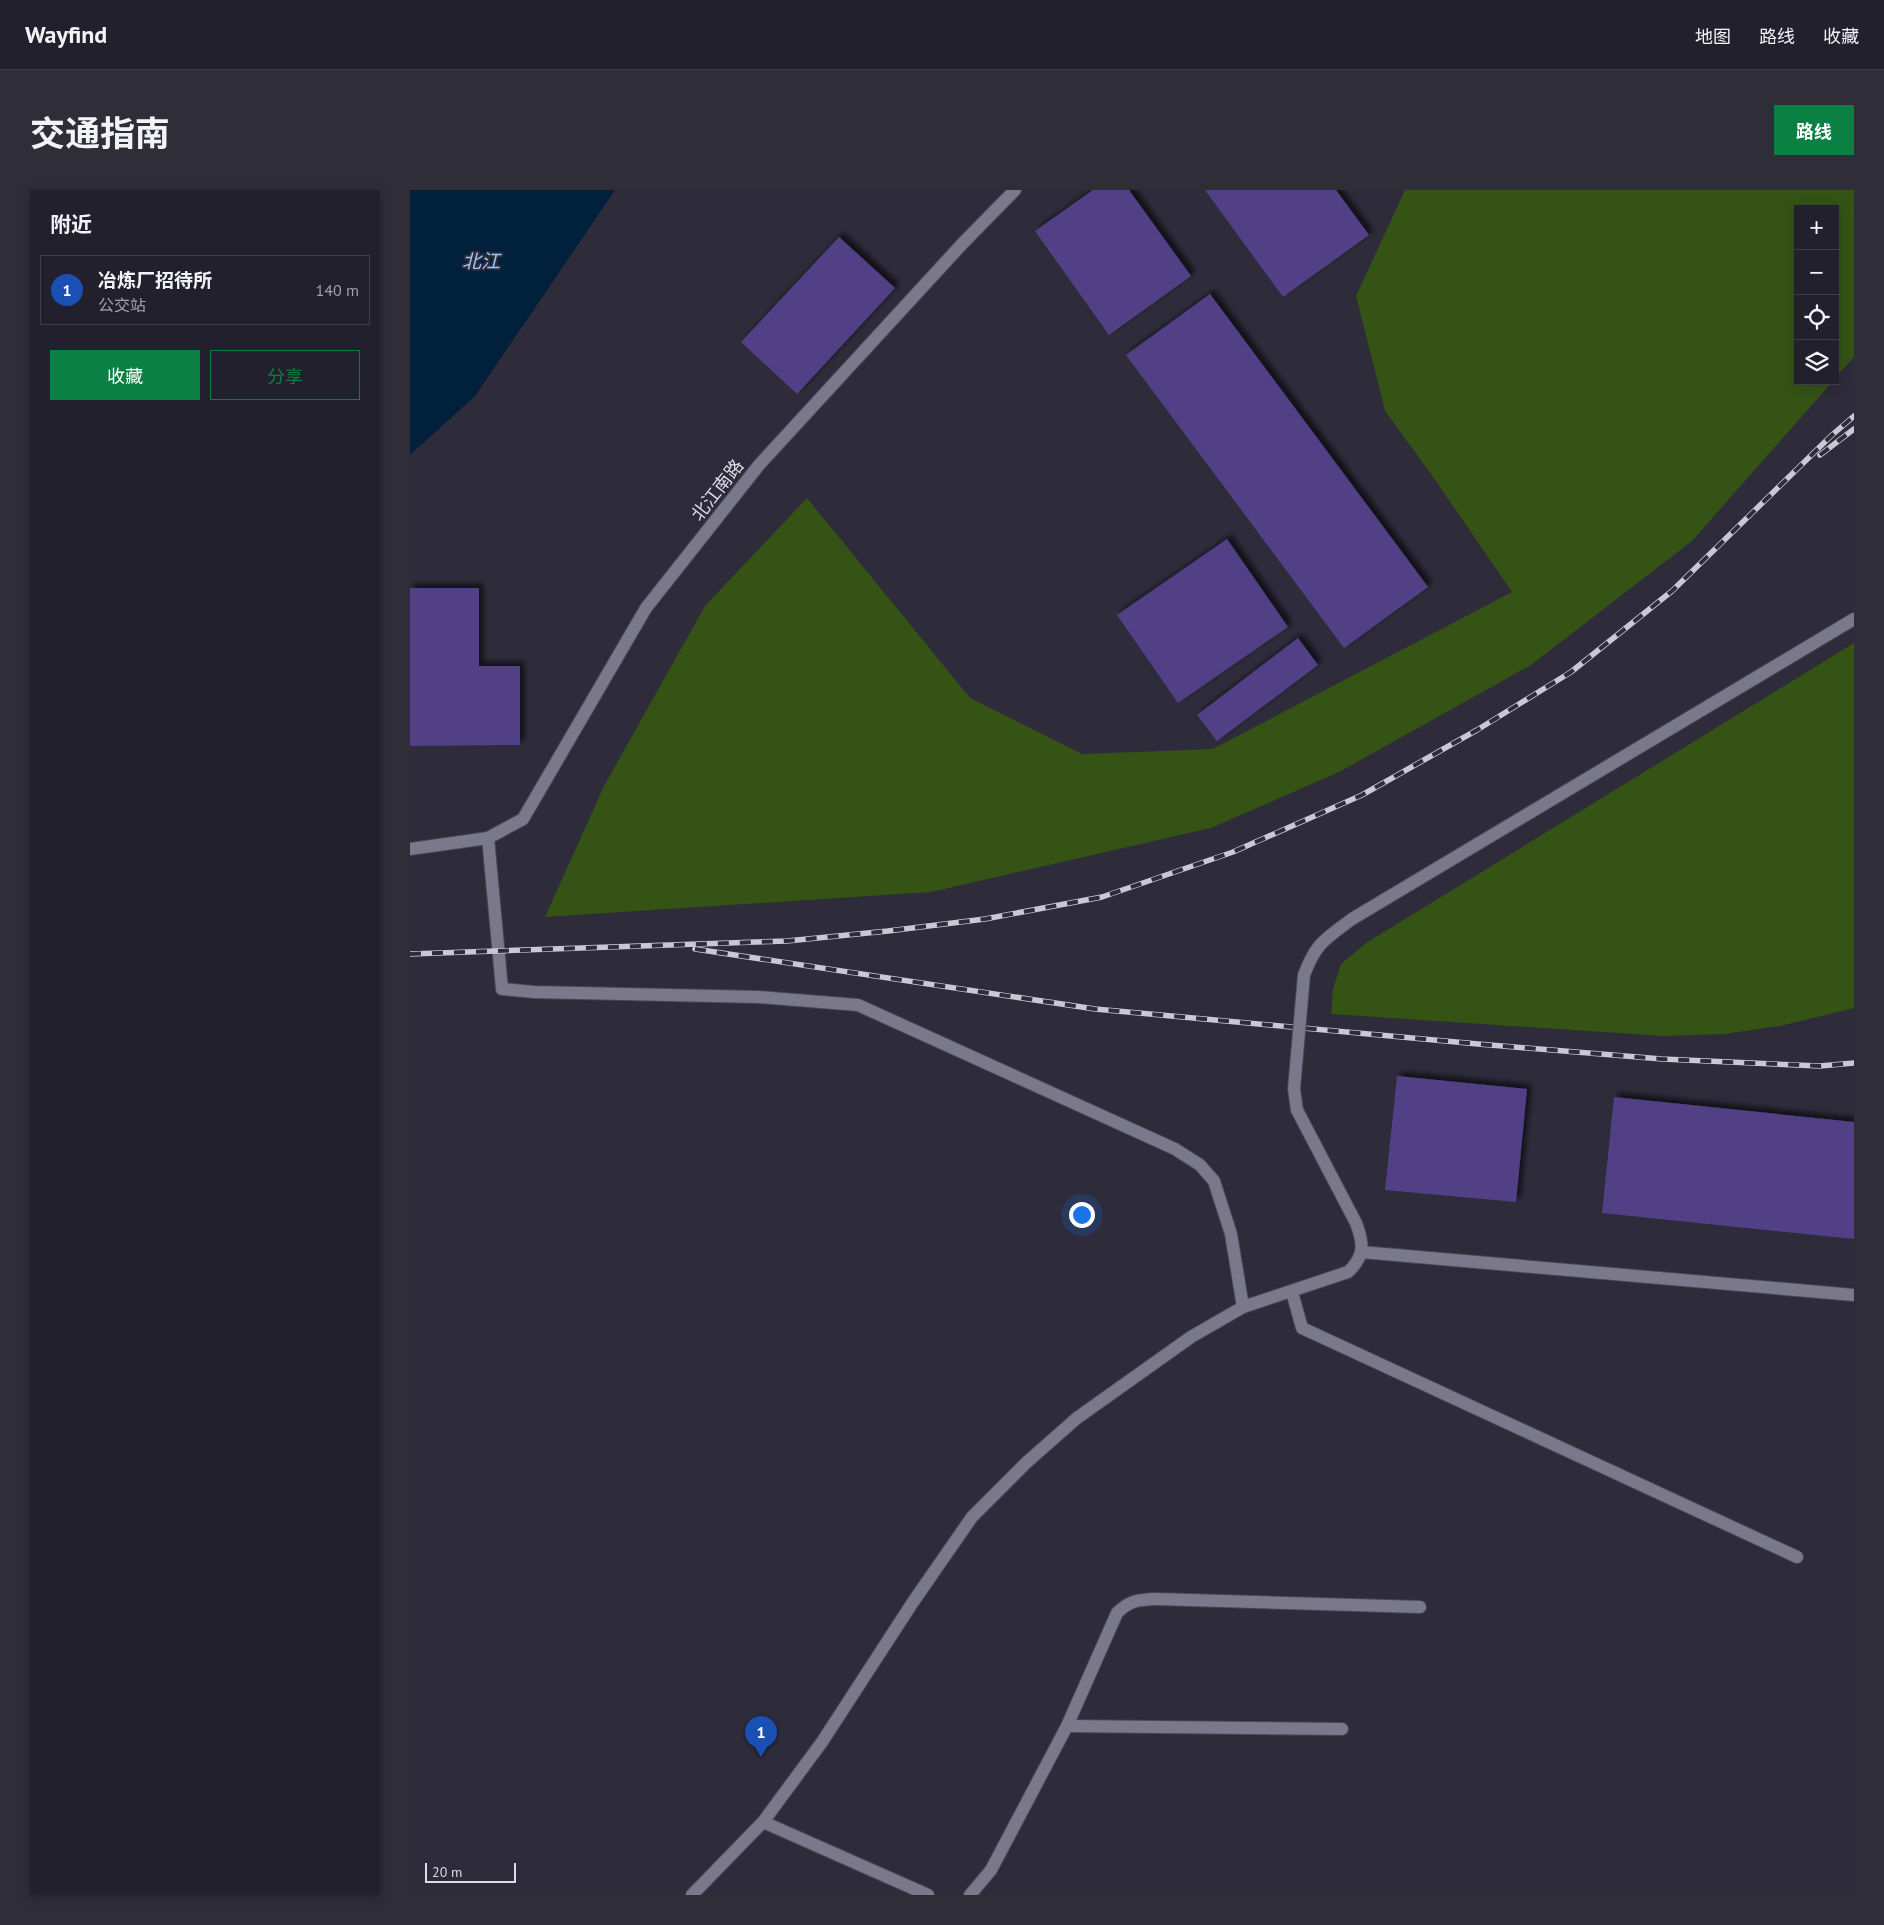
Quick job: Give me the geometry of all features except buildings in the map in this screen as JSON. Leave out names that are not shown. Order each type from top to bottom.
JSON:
[{"type":"street","name":"北江南路","points":[[488,838],[523,819],[646,608],[759,465],[950,257],[1015,190]]},
{"type":"street","points":[[692,1895],[763,1822],[822,1742],[913,1602],[972,1517],[1026,1462],[1077,1418],[1191,1337],[1243,1307],[1348,1272],[1358,1263],[1362,1252],[1362,1237],[1297,1110],[1294,1089],[1304,975],[1312,954],[1320,943],[1352,919],[1854,620]]},
{"type":"street","points":[[410,849],[488,838],[502,989],[534,992],[758,997],[858,1005],[1175,1150],[1200,1165],[1214,1181],[1231,1234],[1243,1307]]},
{"type":"street","points":[[1362,1252],[1854,1295]]},
{"type":"street","points":[[1292,1292],[1302,1328],[1796,1557]]},
{"type":"street","points":[[970,1895],[992,1870],[1067,1726],[1116,1613],[1126,1604],[1140,1600],[1156,1599],[1420,1607]]},
{"type":"street","points":[[1067,1726],[1342,1729]]},
{"type":"street","points":[[763,1822],[928,1895]]},
{"type":"green space","points":[[1405,190],[1854,190],[1854,357],[1839,374],[1839,205],[1794,205],[1794,385],[1829,385],[1692,541],[1531,665],[1339,772],[1211,828],[931,892],[545,917],[604,786],[705,606],[807,498],[970,698],[1082,754],[1213,749],[1512,592],[1385,411],[1356,296]]},
{"type":"green space","points":[[1854,643],[1854,1008],[1780,1026],[1724,1034],[1664,1036],[1331,1014],[1333,989],[1341,964],[1366,943]]},
{"type":"water","name":"北江","points":[[410,190],[615,190],[475,396],[410,455]]},
{"type":"railway","points":[[410,954],[787,941],[985,919],[1102,897],[1233,852],[1362,795],[1477,730],[1571,672],[1672,591],[1832,435],[1854,416]]},
{"type":"railway","points":[[1820,455],[1854,429]]},
{"type":"railway","points":[[695,949],[1095,1009],[1662,1059],[1820,1066],[1854,1063]]},
{"type":"place","name":"冶炼厂招待所","points":[[761,1757]]}]
